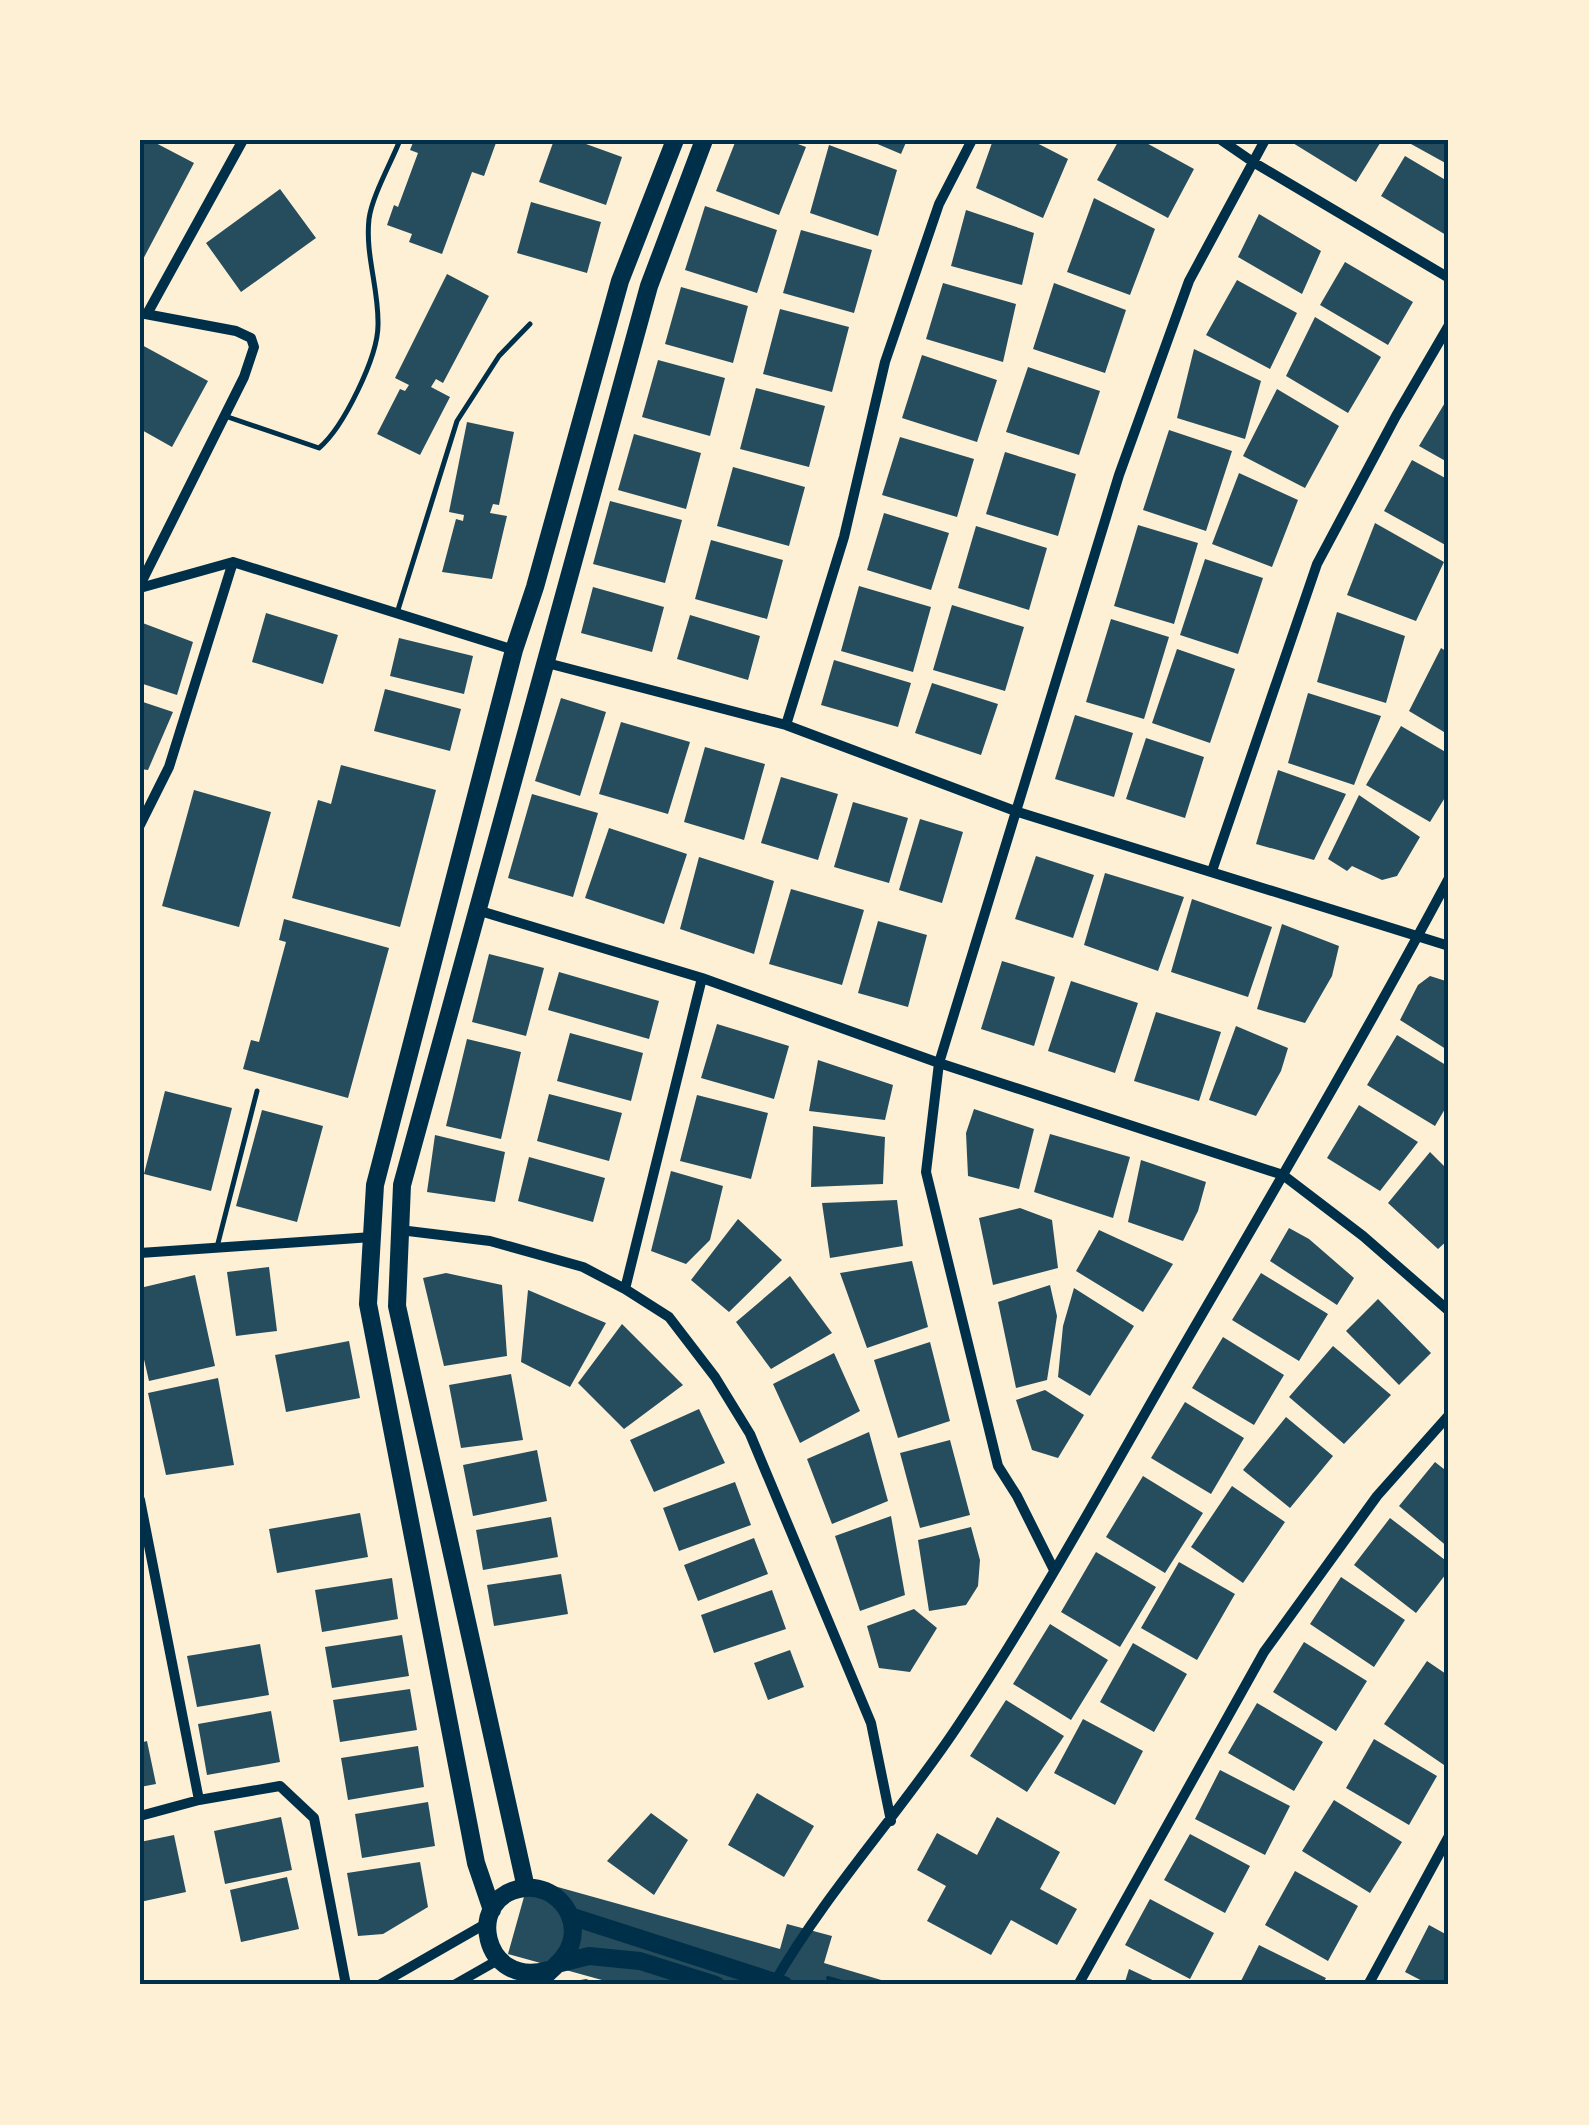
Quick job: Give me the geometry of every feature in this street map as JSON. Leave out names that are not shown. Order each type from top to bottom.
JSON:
[{"type":"main road","points":[[506,1985],[500,1961],[491,1949],[490,1916],[476,1863],[368,1304],[375,1184],[514,650],[620,281],[674,140]]},
{"type":"main road","points":[[526,1888],[397,1306],[402,1186],[649,286],[704,140]]},
{"type":"main road","points":[[490,1916],[500,1899],[526,1888],[548,1892],[565,1906],[570,1916],[571,1944],[548,1973]]},
{"type":"main road","points":[[570,1916],[779,1984]]},
{"type":"main road","points":[[500,1961],[519,1972],[534,1974],[548,1973],[589,1956],[640,1962],[716,1985]]},
{"type":"street","points":[[140,586],[244,377],[254,347],[251,338],[236,332],[144,314],[243,140]]},
{"type":"street","points":[[786,724],[844,536],[885,362],[939,204],[972,140]]},
{"type":"street","points":[[1221,140],[1449,278]]},
{"type":"street","points":[[1054,1570],[1018,1496],[998,1466],[926,1172],[939,1063],[1119,474],[1189,281],[1265,140]]},
{"type":"street","points":[[1212,871],[1318,564],[1449,325]]},
{"type":"street","points":[[140,586],[233,562],[514,650]]},
{"type":"street","points":[[140,825],[169,767],[233,562]]},
{"type":"street","points":[[547,662],[786,724],[1018,812],[1449,946]]},
{"type":"street","points":[[779,1984],[794,1950],[960,1722],[1054,1570],[1283,1175],[1449,878]]},
{"type":"street","points":[[478,910],[702,978],[939,1063],[1283,1175],[1449,1311]]},
{"type":"street","points":[[626,1289],[702,978]]},
{"type":"street","points":[[400,1230],[490,1242],[584,1268],[669,1317],[715,1377],[750,1434],[871,1723],[891,1821]]},
{"type":"street","points":[[140,1253],[372,1237]]},
{"type":"street","points":[[1078,1985],[1264,1652],[1377,1496],[1449,1416]]},
{"type":"street","points":[[140,1500],[200,1800]]},
{"type":"street","points":[[140,1816],[200,1800],[280,1786],[314,1818],[346,1985]]},
{"type":"street","points":[[1368,1985],[1449,1836]]},
{"type":"street","points":[[379,1985],[490,1916]]},
{"type":"street","points":[[454,1985],[500,1961]]},
{"type":"lane","points":[[225,416],[320,448],[334,435],[358,391],[379,329],[366,246],[370,212],[400,140]]},
{"type":"lane","points":[[397,613],[457,421],[499,356],[530,324]]},
{"type":"lane","points":[[216,1250],[257,1091]]},
{"type":"path","points":[[828,1978],[852,1985]]},
{"type":"building","points":[[140,140],[150,140],[194,163],[140,265]]},
{"type":"building","points":[[414,140],[497,140],[484,176],[472,172],[442,254],[409,242],[412,234],[387,225],[418,153],[410,150]]},
{"type":"building","points":[[554,140],[575,140],[622,157],[606,205],[539,182]]},
{"type":"building","points":[[736,140],[787,140],[806,147],[779,215],[716,191]]},
{"type":"building","points":[[868,140],[907,140],[901,154]]},
{"type":"building","points":[[993,140],[1031,140],[1068,159],[1043,218],[976,188]]},
{"type":"building","points":[[1119,140],[1141,140],[1194,169],[1168,218],[1097,180]]},
{"type":"building","points":[[1288,140],[1382,140],[1356,182]]},
{"type":"building","points":[[1413,140],[1449,140],[1449,165],[1411,144]]},
{"type":"building","points":[[829,145],[897,170],[878,236],[810,213]]},
{"type":"building","points":[[1405,156],[1449,182],[1446,235],[1381,196]]},
{"type":"building","points":[[280,189],[316,238],[241,292],[206,243]]},
{"type":"building","points":[[1094,198],[1155,229],[1130,295],[1067,272]]},
{"type":"building","points":[[531,202],[601,222],[587,273],[517,253]]},
{"type":"building","points":[[705,206],[777,230],[757,293],[685,270]]},
{"type":"building","points":[[966,210],[1034,233],[1022,285],[951,266]]},
{"type":"building","points":[[1259,214],[1321,251],[1302,294],[1238,257]]},
{"type":"building","points":[[801,230],[872,250],[854,313],[783,293]]},
{"type":"building","points":[[1345,262],[1413,302],[1388,345],[1320,305]]},
{"type":"building","points":[[447,274],[489,296],[443,383],[436,379],[431,387],[450,397],[420,455],[377,434],[400,389],[405,391],[409,385],[395,378]]},
{"type":"building","points":[[1237,280],[1297,313],[1270,369],[1206,335]]},
{"type":"building","points":[[943,283],[1016,304],[1003,362],[926,339]]},
{"type":"building","points":[[1054,283],[1126,310],[1105,373],[1033,349]]},
{"type":"building","points":[[681,287],[748,306],[733,363],[665,344]]},
{"type":"building","points":[[780,309],[849,327],[832,392],[763,374]]},
{"type":"building","points":[[1315,317],[1381,357],[1348,413],[1286,376]]},
{"type":"building","points":[[140,344],[208,381],[172,447],[140,429]]},
{"type":"building","points":[[1194,349],[1261,381],[1245,439],[1177,418]]},
{"type":"building","points":[[922,355],[997,380],[977,442],[902,418]]},
{"type":"building","points":[[658,360],[725,378],[710,436],[642,417]]},
{"type":"building","points":[[1028,367],[1100,391],[1079,455],[1006,432]]},
{"type":"building","points":[[756,388],[825,406],[809,467],[740,449]]},
{"type":"building","points":[[1277,389],[1339,426],[1305,488],[1243,456]]},
{"type":"building","points":[[1449,396],[1449,463],[1419,446]]},
{"type":"building","points":[[467,422],[514,432],[499,505],[493,504],[490,513],[507,516],[492,579],[442,572],[456,519],[463,521],[464,515],[449,512]]},
{"type":"building","points":[[1169,430],[1232,451],[1206,531],[1143,510]]},
{"type":"building","points":[[634,434],[701,453],[686,509],[618,490]]},
{"type":"building","points":[[900,437],[974,459],[957,517],[882,495]]},
{"type":"building","points":[[1005,452],[1076,474],[1058,536],[986,514]]},
{"type":"building","points":[[1412,460],[1449,480],[1449,547],[1384,511]]},
{"type":"building","points":[[733,467],[805,487],[789,546],[717,526]]},
{"type":"building","points":[[1239,473],[1298,500],[1272,567],[1212,544]]},
{"type":"building","points":[[610,501],[682,520],[665,583],[593,564]]},
{"type":"building","points":[[884,513],[949,533],[931,590],[867,570]]},
{"type":"building","points":[[1375,523],[1444,562],[1416,621],[1347,595]]},
{"type":"building","points":[[1138,525],[1198,543],[1174,624],[1114,606]]},
{"type":"building","points":[[976,526],[1047,548],[1029,610],[958,588]]},
{"type":"building","points":[[711,540],[783,560],[767,619],[695,599]]},
{"type":"building","points":[[1205,559],[1263,578],[1238,654],[1180,635]]},
{"type":"building","points":[[859,586],[931,607],[913,672],[841,651]]},
{"type":"building","points":[[593,587],[664,607],[652,652],[581,633]]},
{"type":"building","points":[[952,605],[1024,627],[1005,691],[933,670]]},
{"type":"building","points":[[1337,612],[1405,636],[1386,703],[1317,682]]},
{"type":"building","points":[[266,613],[338,635],[323,684],[252,662]]},
{"type":"building","points":[[690,615],[760,636],[748,680],[677,659]]},
{"type":"building","points":[[1111,619],[1169,637],[1144,719],[1086,702]]},
{"type":"building","points":[[140,622],[193,642],[177,695],[140,683]]},
{"type":"building","points":[[399,638],[473,656],[464,694],[390,676]]},
{"type":"building","points":[[1441,648],[1449,653],[1449,735],[1409,711]]},
{"type":"building","points":[[1177,649],[1235,669],[1210,743],[1152,723]]},
{"type":"building","points":[[834,660],[911,683],[898,727],[821,705]]},
{"type":"building","points":[[932,683],[998,704],[981,755],[915,733]]},
{"type":"building","points":[[385,689],[461,709],[450,751],[374,731]]},
{"type":"building","points":[[1308,693],[1381,716],[1354,785],[1288,763]]},
{"type":"building","points":[[561,698],[606,712],[580,796],[535,781]]},
{"type":"building","points":[[140,701],[173,712],[148,770],[140,769]]},
{"type":"building","points":[[1075,715],[1133,733],[1114,797],[1055,779]]},
{"type":"building","points":[[621,722],[690,742],[668,814],[599,794]]},
{"type":"building","points":[[1401,726],[1449,754],[1449,791],[1430,822],[1366,785]]},
{"type":"building","points":[[1146,738],[1204,757],[1185,818],[1126,799]]},
{"type":"building","points":[[705,747],[765,764],[744,840],[684,822]]},
{"type":"building","points":[[341,765],[436,790],[400,927],[292,898],[318,800],[331,804]]},
{"type":"building","points":[[1278,770],[1346,794],[1314,860],[1256,844]]},
{"type":"building","points":[[781,777],[838,794],[818,860],[761,843]]},
{"type":"building","points":[[194,790],[271,812],[239,927],[162,906]]},
{"type":"building","points":[[532,794],[598,813],[573,897],[508,878]]},
{"type":"building","points":[[1359,795],[1420,837],[1397,876],[1382,880],[1352,866],[1347,871],[1328,859]]},
{"type":"building","points":[[853,802],[908,818],[889,883],[834,867]]},
{"type":"building","points":[[920,819],[963,832],[942,903],[899,890]]},
{"type":"building","points":[[609,828],[687,854],[664,924],[585,898]]},
{"type":"building","points":[[1036,856],[1094,875],[1073,938],[1015,919]]},
{"type":"building","points":[[699,857],[774,881],[754,954],[680,929]]},
{"type":"building","points":[[1105,873],[1184,897],[1158,971],[1084,945]]},
{"type":"building","points":[[791,889],[864,910],[842,985],[769,964]]},
{"type":"building","points":[[1192,899],[1272,927],[1248,997],[1171,972]]},
{"type":"building","points":[[284,919],[389,948],[348,1098],[243,1069],[251,1040],[259,1042],[286,942],[279,940]]},
{"type":"building","points":[[878,921],[927,935],[908,1007],[858,993]]},
{"type":"building","points":[[1282,924],[1339,946],[1332,976],[1305,1023],[1257,1009]]},
{"type":"building","points":[[489,954],[544,968],[526,1036],[472,1022]]},
{"type":"building","points":[[1002,961],[1055,977],[1034,1046],[981,1029]]},
{"type":"building","points":[[559,972],[659,1001],[649,1039],[548,1010]]},
{"type":"building","points":[[1430,976],[1449,982],[1449,1051],[1400,1020],[1418,985]]},
{"type":"building","points":[[1071,981],[1138,1003],[1115,1073],[1048,1051]]},
{"type":"building","points":[[1156,1012],[1221,1032],[1199,1101],[1134,1081]]},
{"type":"building","points":[[717,1024],[789,1046],[774,1099],[701,1078]]},
{"type":"building","points":[[1236,1026],[1288,1048],[1281,1071],[1256,1116],[1209,1100]]},
{"type":"building","points":[[570,1033],[643,1053],[631,1101],[557,1081]]},
{"type":"building","points":[[1397,1035],[1449,1067],[1449,1102],[1435,1126],[1367,1085]]},
{"type":"building","points":[[467,1039],[521,1052],[501,1139],[446,1126]]},
{"type":"building","points":[[818,1060],[893,1085],[885,1120],[809,1111]]},
{"type":"building","points":[[165,1091],[232,1108],[211,1191],[144,1174]]},
{"type":"building","points":[[549,1094],[622,1113],[609,1161],[537,1141]]},
{"type":"building","points":[[697,1095],[768,1113],[751,1179],[680,1161]]},
{"type":"building","points":[[1359,1105],[1418,1142],[1380,1191],[1327,1158]]},
{"type":"building","points":[[974,1109],[1034,1129],[1019,1189],[968,1176],[966,1133]]},
{"type":"building","points":[[262,1110],[323,1126],[297,1222],[236,1206]]},
{"type":"building","points":[[813,1126],[885,1137],[883,1184],[811,1187]]},
{"type":"building","points":[[1050,1134],[1130,1157],[1113,1218],[1034,1192]]},
{"type":"building","points":[[435,1135],[505,1152],[495,1202],[427,1192]]},
{"type":"building","points":[[1430,1152],[1449,1171],[1449,1239],[1438,1249],[1388,1203]]},
{"type":"building","points":[[529,1157],[605,1178],[593,1222],[518,1201]]},
{"type":"building","points":[[1141,1160],[1206,1182],[1198,1211],[1183,1241],[1128,1222]]},
{"type":"building","points":[[671,1171],[723,1186],[710,1240],[686,1264],[651,1251]]},
{"type":"building","points":[[897,1200],[903,1246],[830,1258],[822,1203]]},
{"type":"building","points":[[1020,1208],[1052,1220],[1058,1268],[993,1285],[979,1218]]},
{"type":"building","points":[[738,1219],[782,1260],[729,1312],[691,1280]]},
{"type":"building","points":[[1289,1228],[1309,1239],[1354,1278],[1337,1305],[1270,1261]]},
{"type":"building","points":[[1099,1230],[1173,1264],[1143,1312],[1076,1271]]},
{"type":"building","points":[[912,1261],[928,1327],[867,1348],[840,1273]]},
{"type":"building","points":[[269,1267],[277,1331],[236,1336],[227,1272]]},
{"type":"building","points":[[446,1273],[502,1285],[507,1356],[444,1366],[423,1278]]},
{"type":"building","points":[[1261,1273],[1328,1314],[1299,1361],[1232,1320]]},
{"type":"building","points":[[195,1275],[215,1366],[149,1381],[140,1342],[140,1288]]},
{"type":"building","points":[[790,1276],[832,1333],[771,1369],[736,1322]]},
{"type":"building","points":[[1050,1285],[1057,1316],[1047,1380],[1016,1388],[998,1302]]},
{"type":"building","points":[[1074,1288],[1134,1326],[1090,1396],[1058,1377],[1063,1326]]},
{"type":"building","points":[[528,1290],[606,1323],[570,1387],[521,1362]]},
{"type":"building","points":[[1378,1299],[1431,1353],[1399,1385],[1346,1331]]},
{"type":"building","points":[[622,1324],[683,1385],[624,1429],[578,1383]]},
{"type":"building","points":[[1223,1337],[1284,1375],[1254,1425],[1192,1388]]},
{"type":"building","points":[[349,1341],[360,1398],[286,1412],[275,1355]]},
{"type":"building","points":[[930,1342],[950,1421],[898,1438],[874,1360]]},
{"type":"building","points":[[1333,1346],[1391,1395],[1344,1444],[1289,1397]]},
{"type":"building","points":[[834,1353],[860,1411],[800,1443],[773,1384]]},
{"type":"building","points":[[511,1374],[523,1440],[461,1448],[449,1385]]},
{"type":"building","points":[[218,1378],[234,1465],[166,1475],[148,1393]]},
{"type":"building","points":[[1045,1390],[1084,1415],[1058,1458],[1032,1450],[1016,1400]]},
{"type":"building","points":[[1185,1402],[1244,1438],[1211,1494],[1151,1458]]},
{"type":"building","points":[[699,1409],[725,1463],[654,1492],[630,1440]]},
{"type":"building","points":[[1286,1417],[1333,1456],[1290,1508],[1243,1470]]},
{"type":"building","points":[[869,1432],[888,1501],[832,1524],[807,1459]]},
{"type":"building","points":[[950,1440],[970,1515],[920,1528],[900,1453]]},
{"type":"building","points":[[537,1450],[547,1501],[473,1516],[463,1465]]},
{"type":"building","points":[[1435,1462],[1449,1473],[1449,1548],[1399,1506]]},
{"type":"building","points":[[1143,1476],[1203,1513],[1165,1573],[1106,1537]]},
{"type":"building","points":[[735,1482],[751,1525],[679,1551],[663,1508]]},
{"type":"building","points":[[1232,1486],[1285,1522],[1243,1583],[1191,1547]]},
{"type":"building","points":[[360,1513],[368,1557],[277,1573],[269,1529]]},
{"type":"building","points":[[891,1516],[905,1595],[860,1611],[835,1536]]},
{"type":"building","points":[[551,1517],[558,1557],[483,1570],[476,1530]]},
{"type":"building","points":[[1390,1518],[1449,1563],[1449,1570],[1416,1613],[1354,1565]]},
{"type":"building","points":[[971,1527],[980,1560],[978,1586],[966,1605],[929,1611],[918,1540]]},
{"type":"building","points":[[754,1538],[768,1574],[698,1601],[684,1565]]},
{"type":"building","points":[[1096,1552],[1156,1587],[1120,1647],[1061,1612]]},
{"type":"building","points":[[1179,1562],[1235,1594],[1197,1660],[1141,1628]]},
{"type":"building","points":[[561,1574],[568,1614],[494,1626],[487,1585]]},
{"type":"building","points":[[1341,1577],[1405,1620],[1374,1667],[1310,1624]]},
{"type":"building","points":[[392,1578],[398,1619],[322,1632],[315,1590]]},
{"type":"building","points":[[772,1590],[786,1629],[714,1653],[701,1615]]},
{"type":"building","points":[[914,1609],[937,1628],[910,1672],[879,1668],[867,1626]]},
{"type":"building","points":[[1050,1624],[1108,1660],[1071,1720],[1013,1684]]},
{"type":"building","points":[[402,1635],[409,1676],[332,1688],[325,1647]]},
{"type":"building","points":[[1304,1642],[1367,1681],[1336,1731],[1273,1692]]},
{"type":"building","points":[[1133,1643],[1187,1674],[1154,1732],[1100,1702]]},
{"type":"building","points":[[260,1644],[269,1695],[197,1707],[187,1656]]},
{"type":"building","points":[[790,1650],[804,1687],[768,1700],[754,1663]]},
{"type":"building","points":[[1427,1661],[1449,1676],[1447,1767],[1384,1724]]},
{"type":"building","points":[[410,1689],[417,1730],[340,1742],[333,1700]]},
{"type":"building","points":[[1006,1700],[1064,1736],[1027,1792],[970,1756]]},
{"type":"building","points":[[1257,1703],[1323,1742],[1294,1791],[1228,1753]]},
{"type":"building","points":[[271,1711],[280,1762],[207,1775],[198,1724]]},
{"type":"building","points":[[1083,1719],[1143,1751],[1115,1805],[1054,1773]]},
{"type":"building","points":[[1374,1739],[1437,1776],[1409,1825],[1346,1788]]},
{"type":"building","points":[[147,1741],[156,1784],[140,1787],[140,1743]]},
{"type":"building","points":[[418,1746],[424,1787],[348,1800],[341,1758]]},
{"type":"building","points":[[1220,1770],[1290,1806],[1265,1855],[1195,1819]]},
{"type":"building","points":[[757,1793],[814,1826],[784,1877],[728,1845]]},
{"type":"building","points":[[1334,1800],[1402,1842],[1370,1893],[1302,1851]]},
{"type":"building","points":[[428,1802],[435,1846],[362,1858],[355,1814]]},
{"type":"building","points":[[651,1813],[688,1840],[654,1895],[607,1861]]},
{"type":"building","points":[[281,1817],[292,1870],[225,1884],[214,1831]]},
{"type":"building","points":[[997,1817],[1060,1852],[1040,1889],[1077,1909],[1057,1945],[1011,1920],[991,1955],[927,1921],[946,1886],[917,1870],[937,1833],[977,1855]]},
{"type":"building","points":[[1190,1834],[1250,1866],[1225,1913],[1164,1880]]},
{"type":"building","points":[[174,1835],[186,1892],[140,1902],[140,1842]]},
{"type":"building","points":[[420,1862],[428,1907],[383,1934],[358,1936],[347,1873]]},
{"type":"building","points":[[1295,1871],[1358,1906],[1328,1961],[1265,1925]]},
{"type":"building","points":[[287,1877],[299,1929],[241,1942],[230,1890]]},
{"type":"building","points":[[529,1879],[780,1949],[787,1924],[832,1936],[824,1963],[898,1985],[620,1985],[508,1954]]},
{"type":"building","points":[[1150,1899],[1214,1933],[1190,1979],[1125,1945]]},
{"type":"building","points":[[1429,1925],[1449,1936],[1449,1985],[1430,1985],[1405,1972]]},
{"type":"building","points":[[1259,1945],[1326,1978],[1322,1985],[1239,1985]]},
{"type":"building","points":[[1129,1969],[1163,1985],[1124,1985]]},
{"type":"building","points":[[586,1979],[604,1985],[564,1985],[564,1983]]}]
